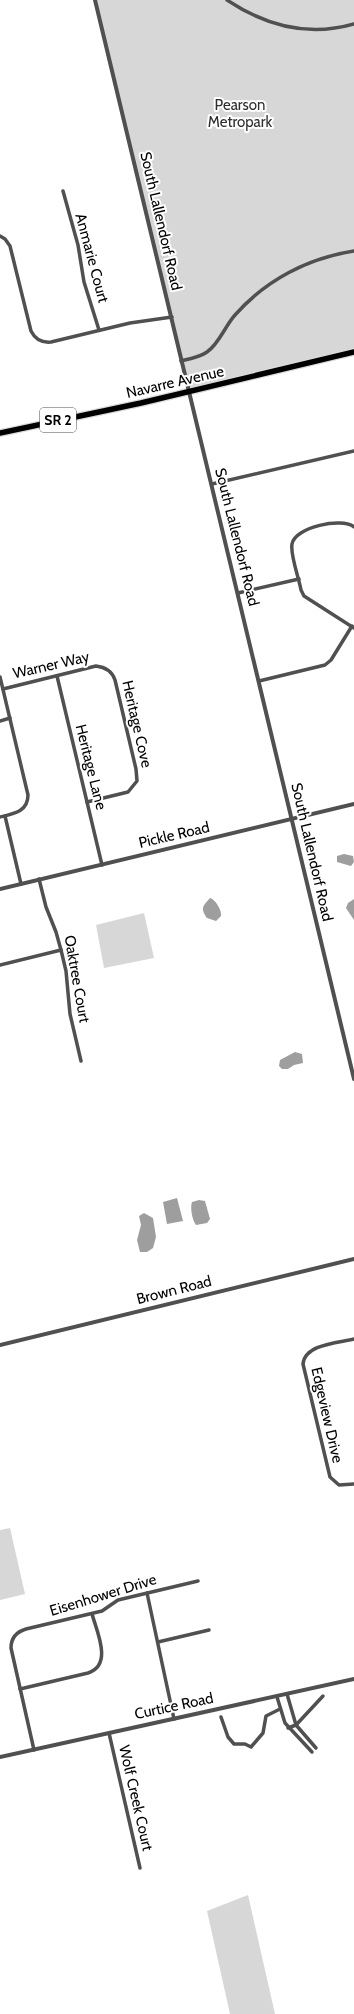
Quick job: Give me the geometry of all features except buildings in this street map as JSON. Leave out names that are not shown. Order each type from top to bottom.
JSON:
[{"type":"highway","name":"Navarre Avenue","points":[[0,432],[188,392],[354,352]]},
{"type":"street","name":"South Lallendorf Road","points":[[95,0],[354,1079]]},
{"type":"street","points":[[227,0],[259,19],[302,30],[332,29],[354,24]]},
{"type":"street","name":"Anmarie Court","points":[[63,192],[78,245],[84,282],[99,330]]},
{"type":"street","points":[[0,236],[6,240],[10,246],[30,329],[35,338],[48,342],[99,330],[172,317]]},
{"type":"street","points":[[181,361],[207,352],[235,315],[252,298],[278,278],[316,260],[354,250]]},
{"type":"street","points":[[212,484],[354,451]]},
{"type":"street","points":[[259,681],[325,665],[331,660],[353,627],[306,598],[302,593],[292,547],[296,535],[304,530],[339,522],[347,522],[354,526]]},
{"type":"street","points":[[238,593],[299,579]]},
{"type":"street","name":"Warner Way","points":[[3,689],[96,666],[105,668]]},
{"type":"street","name":"Heritage Cove","points":[[87,802],[128,792],[135,785],[137,777],[114,678],[111,672],[105,668]]},
{"type":"street","name":"Heritage Lane","points":[[57,676],[102,865]]},
{"type":"street","points":[[0,677],[28,799],[25,807],[20,812],[0,817]]},
{"type":"street","points":[[0,720],[10,718]]},
{"type":"street","name":"Pickle Road","points":[[0,889],[354,804]]},
{"type":"street","points":[[5,816],[21,884]]},
{"type":"street","name":"Oaktree Court","points":[[39,879],[46,907],[56,932],[61,950],[67,976],[70,1014],[81,1061]]},
{"type":"street","points":[[0,965],[61,950]]},
{"type":"street","name":"Brown Road","points":[[0,1345],[354,1259]]},
{"type":"street","name":"Edgeview Drive","points":[[354,1339],[311,1350],[303,1360],[303,1369],[328,1471],[334,1482],[343,1486],[354,1484]]},
{"type":"street","name":"Eisenhower Drive","points":[[34,1750],[12,1648],[12,1642],[16,1634],[26,1629],[92,1614],[106,1609],[118,1600],[198,1581]]},
{"type":"street","points":[[147,1593],[174,1719]]},
{"type":"street","points":[[20,1689],[88,1673],[97,1668],[101,1662],[102,1655],[92,1614]]},
{"type":"street","points":[[158,1642],[209,1630]]},
{"type":"street","name":"Curtice Road","points":[[0,1757],[354,1679]]},
{"type":"street","points":[[287,1694],[296,1725],[316,1748]]},
{"type":"street","points":[[277,1696],[280,1709],[288,1728],[312,1752]]},
{"type":"street","points":[[288,1728],[296,1725],[323,1696]]},
{"type":"street","points":[[221,1717],[228,1736],[234,1744],[245,1744],[251,1747],[263,1733],[266,1716],[280,1709]]},
{"type":"street","name":"Wolf Creek Court","points":[[109,1733],[140,1868]]},
{"type":"green space","name":"Pearson Metropark","points":[[95,0],[354,0],[354,352],[188,392]]},
{"type":"green space","points":[[144,913],[154,958],[104,968],[96,925]]},
{"type":"green space","points":[[10,1528],[25,1594],[0,1600],[0,1530]]},
{"type":"green space","points":[[248,1895],[275,2014],[230,2014],[207,1911]]},
{"type":"shaded area","points":[[344,854],[353,856],[354,862],[351,866],[337,862],[337,856]]},
{"type":"shaded area","points":[[210,898],[216,903],[220,911],[221,916],[216,921],[207,918],[203,909],[204,905]]},
{"type":"shaded area","points":[[354,899],[354,920],[346,908],[348,903]]},
{"type":"shaded area","points":[[295,1052],[302,1054],[303,1063],[294,1065],[288,1069],[282,1069],[279,1066],[280,1060]]},
{"type":"shaded area","points":[[177,1198],[183,1221],[167,1224],[163,1202]]},
{"type":"shaded area","points":[[199,1200],[205,1201],[210,1219],[207,1223],[196,1225],[192,1217],[191,1204],[192,1202]]},
{"type":"shaded area","points":[[144,1213],[153,1218],[156,1237],[153,1248],[147,1252],[140,1252],[137,1240],[141,1225],[139,1216]]}]
